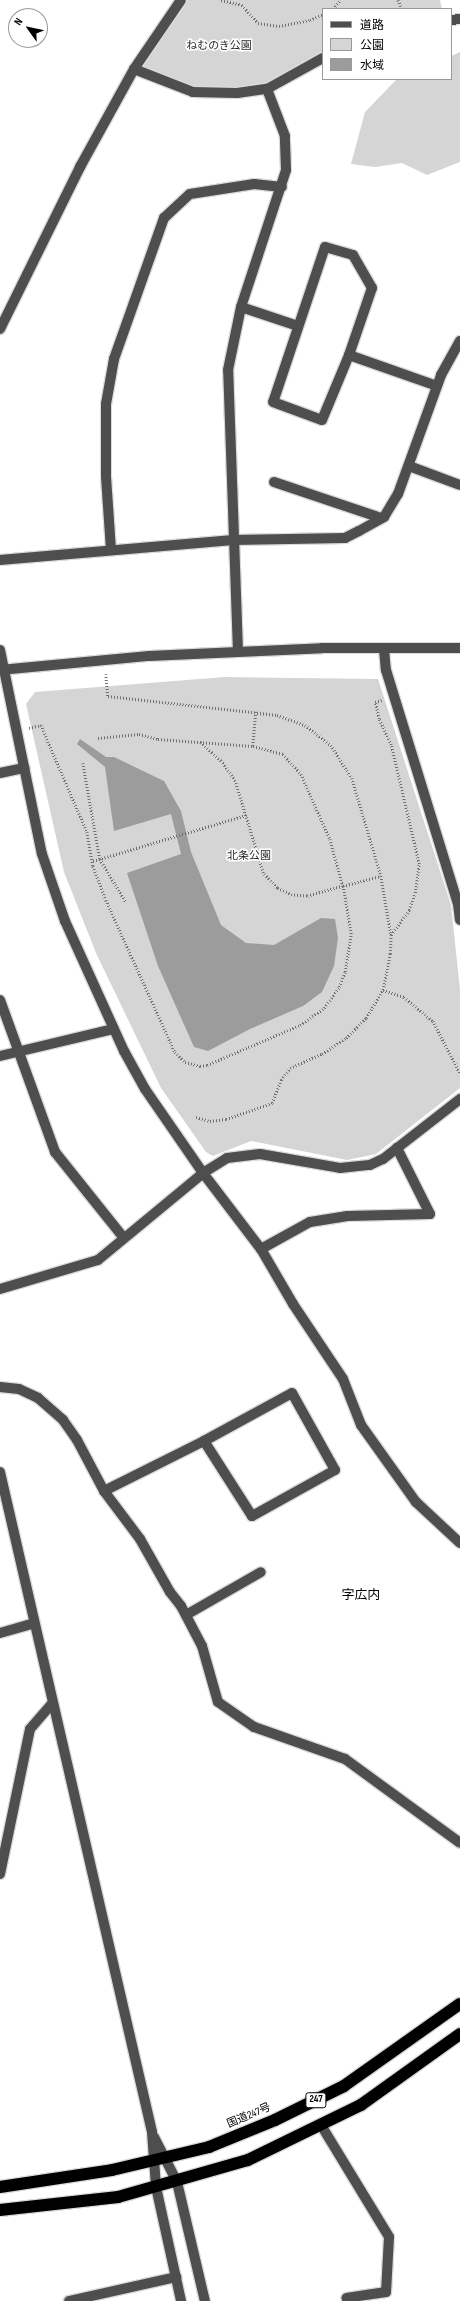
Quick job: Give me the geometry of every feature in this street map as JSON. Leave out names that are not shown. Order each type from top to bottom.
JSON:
[{"type":"highway","name":"国道247号","points":[[0,2187],[19,2185],[159,2159],[209,2147],[275,2120],[344,2086],[460,2004]]},
{"type":"highway","name":"247","points":[[0,2210],[118,2197],[178,2182],[248,2160],[361,2104],[460,2034]]},
{"type":"street","points":[[1,323],[80,167],[134,69],[181,0]]},
{"type":"street","points":[[134,69],[193,92],[237,94],[267,89],[322,59]]},
{"type":"street","points":[[238,652],[228,370],[241,307],[282,187],[286,170],[285,136],[267,89]]},
{"type":"street","points":[[111,550],[106,476],[106,404],[114,359],[164,218],[190,194],[254,184],[282,187]]},
{"type":"street","points":[[325,246],[353,255],[372,288],[349,356],[322,420],[273,402],[325,246]]},
{"type":"street","points":[[241,307],[298,326]]},
{"type":"street","points":[[0,560],[233,540],[345,538],[382,518],[398,494],[438,386],[460,341]]},
{"type":"street","points":[[349,356],[438,386]]},
{"type":"street","points":[[409,466],[460,485]]},
{"type":"street","points":[[274,482],[382,518]]},
{"type":"street","points":[[2,670],[149,656],[322,648],[460,648]]},
{"type":"street","points":[[384,649],[386,670],[393,696],[459,904],[460,920]]},
{"type":"street","points":[[0,650],[2,670],[42,854],[56,899],[113,1029],[149,1096],[203,1173],[261,1249],[292,1304],[343,1379],[361,1425],[416,1502],[460,1543]]},
{"type":"street","points":[[0,773],[24,768]]},
{"type":"street","points":[[0,1000],[55,1152],[123,1237]]},
{"type":"street","points":[[0,1056],[113,1029]]},
{"type":"street","points":[[0,1289],[98,1260],[123,1237],[203,1173],[227,1158],[242,1154],[260,1154],[350,1169],[370,1165],[397,1148],[460,1098]]},
{"type":"street","points":[[261,1249],[310,1222],[348,1216],[430,1214],[397,1148]]},
{"type":"street","points":[[0,1387],[19,1389],[50,1407],[77,1440],[104,1491],[140,1540],[186,1615],[202,1646],[218,1702],[254,1728],[345,1759],[460,1843]]},
{"type":"street","points":[[104,1491],[204,1441],[292,1393],[335,1470],[252,1516],[204,1441]]},
{"type":"street","points":[[0,1472],[52,1704],[159,2159],[156,2187],[181,2301]]},
{"type":"street","points":[[186,1615],[261,1572]]},
{"type":"street","points":[[0,1633],[34,1623]]},
{"type":"street","points":[[0,1874],[30,1729],[52,1704]]},
{"type":"street","points":[[321,2124],[389,2237],[386,2292],[346,2298]]},
{"type":"street","points":[[159,2159],[178,2182],[205,2301]]},
{"type":"street","points":[[69,2301],[176,2277]]},
{"type":"path","points":[[221,0],[242,5],[258,23],[279,26],[310,20],[322,14]]},
{"type":"path","points":[[333,8],[340,0]]},
{"type":"path","points":[[106,674],[108,696],[277,714],[305,725],[319,734],[340,756],[352,778],[381,876],[391,935],[390,954],[383,990],[366,1018],[346,1038],[322,1054],[290,1068],[281,1080],[272,1103],[226,1119],[210,1121],[196,1117]]},
{"type":"path","points":[[391,935],[399,928],[415,893],[419,864],[391,744],[378,718],[375,702],[393,696]]},
{"type":"path","points":[[253,746],[256,712]]},
{"type":"path","points":[[28,728],[41,725],[87,832],[93,861],[106,900],[175,1052],[185,1062],[200,1066],[207,1065],[313,1017],[331,998],[345,972],[350,956],[351,934],[343,886],[330,839],[301,774],[283,754],[253,746],[158,739],[139,734],[98,738]]},
{"type":"path","points":[[200,742],[221,761],[235,781],[263,873],[277,888],[292,895],[307,896],[381,876]]},
{"type":"path","points":[[83,763],[100,859],[126,902]]},
{"type":"path","points":[[93,861],[246,815]]},
{"type":"path","points":[[383,990],[404,998],[433,1021],[460,1073]]},
{"type":"green space","name":"ねむのき公園","points":[[181,0],[440,0],[442,8],[322,8],[322,59],[267,89],[193,92],[134,69]]},
{"type":"green space","points":[[460,52],[460,162],[427,175],[402,163],[375,167],[351,164],[365,112],[396,80],[452,80],[452,56]]},
{"type":"green space","name":"北条公園","points":[[225,677],[378,679],[451,905],[460,990],[460,1088],[376,1154],[347,1160],[251,1141],[213,1156],[206,1152],[161,1088],[96,953],[64,872],[26,704],[35,692]]},
{"type":"water","points":[[80,739],[106,757],[114,757],[164,781],[181,811],[191,852],[221,925],[246,943],[274,945],[321,918],[335,919],[338,938],[334,966],[322,992],[303,1006],[250,1029],[208,1051],[194,1047],[158,966],[127,873],[181,854],[171,814],[114,831],[105,767],[77,744]]},
{"type":"district","name":"字広内","points":[[361,1595]]}]
